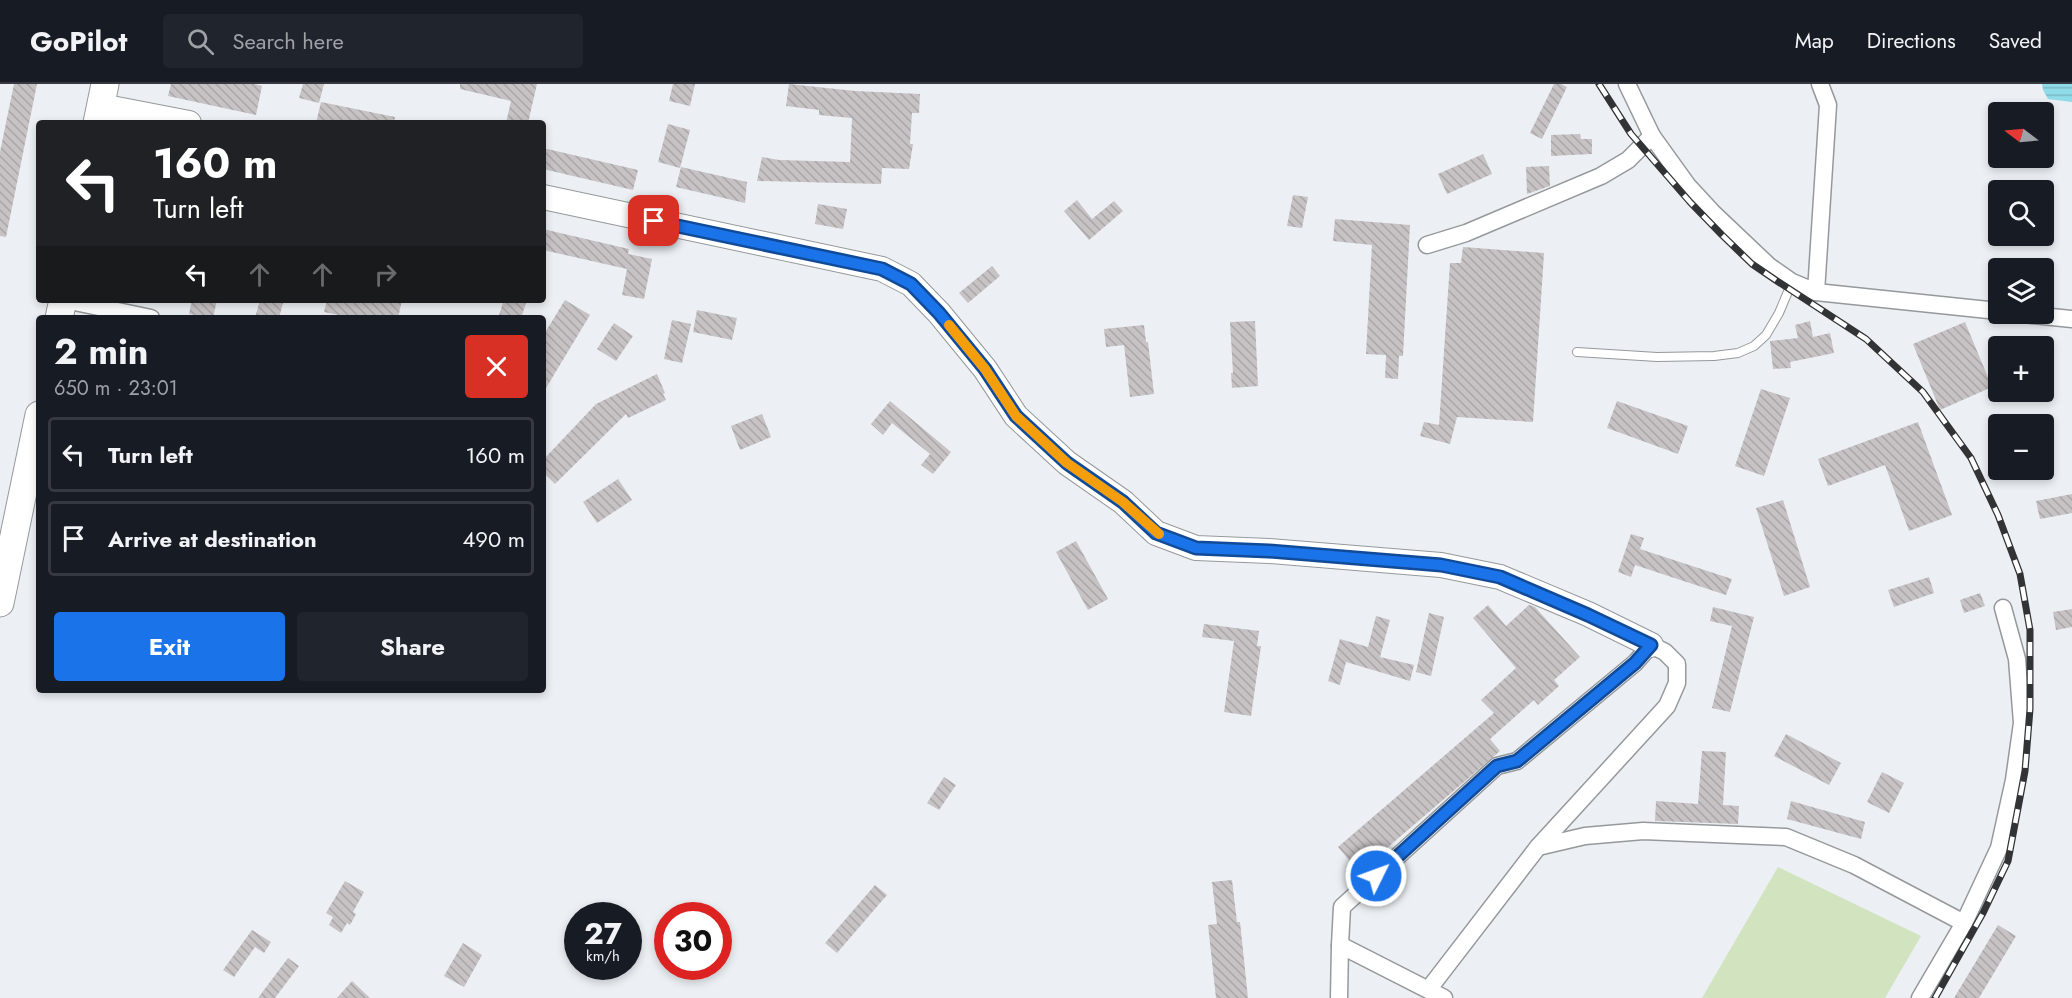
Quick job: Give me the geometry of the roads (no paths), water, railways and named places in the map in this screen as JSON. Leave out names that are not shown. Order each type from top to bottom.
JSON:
[{"type":"main road","points":[[0,603],[36,429]]},
{"type":"street","points":[[1627,84],[1652,136],[1688,186],[1754,253],[1792,282],[1816,292],[1988,310]]},
{"type":"street","points":[[1816,292],[1828,105],[1820,84]]},
{"type":"street","points":[[101,104],[175,120]]},
{"type":"street","points":[[1427,245],[1466,233],[1600,176],[1628,160],[1652,136]]},
{"type":"street","points":[[546,198],[882,269],[911,284],[939,313],[978,361],[1016,416],[1067,463],[1123,502],[1156,533],[1196,548],[1269,551],[1441,565],[1500,577],[1588,615],[1665,652],[1677,664],[1677,683],[1667,706],[1538,847],[1428,990]]},
{"type":"street","points":[[78,303],[136,315]]},
{"type":"street","points":[[2054,317],[2072,319]]},
{"type":"street","points":[[1920,998],[1964,923],[1999,848],[2014,780],[2022,723],[2017,659],[2003,608]]},
{"type":"street","points":[[1339,998],[1342,907],[1497,766],[1517,761],[1635,663],[1651,645]]},
{"type":"street","points":[[1538,847],[1585,836],[1643,831],[1786,837],[1854,865],[1964,923]]},
{"type":"street","points":[[1340,945],[1444,998]]},
{"type":"lane","points":[[1577,352],[1657,357],[1738,354],[1754,346],[1767,335],[1792,282]]},
{"type":"water","points":[[2042,84],[2072,84],[2072,102],[2048,99]]},
{"type":"railway","points":[[1599,84],[1631,134],[1690,202],[1752,264],[1866,339],[1923,392],[1971,458],[1998,515],[2020,574],[2030,630],[2030,709],[2025,771],[2008,861],[1983,913],[1935,998]]}]
